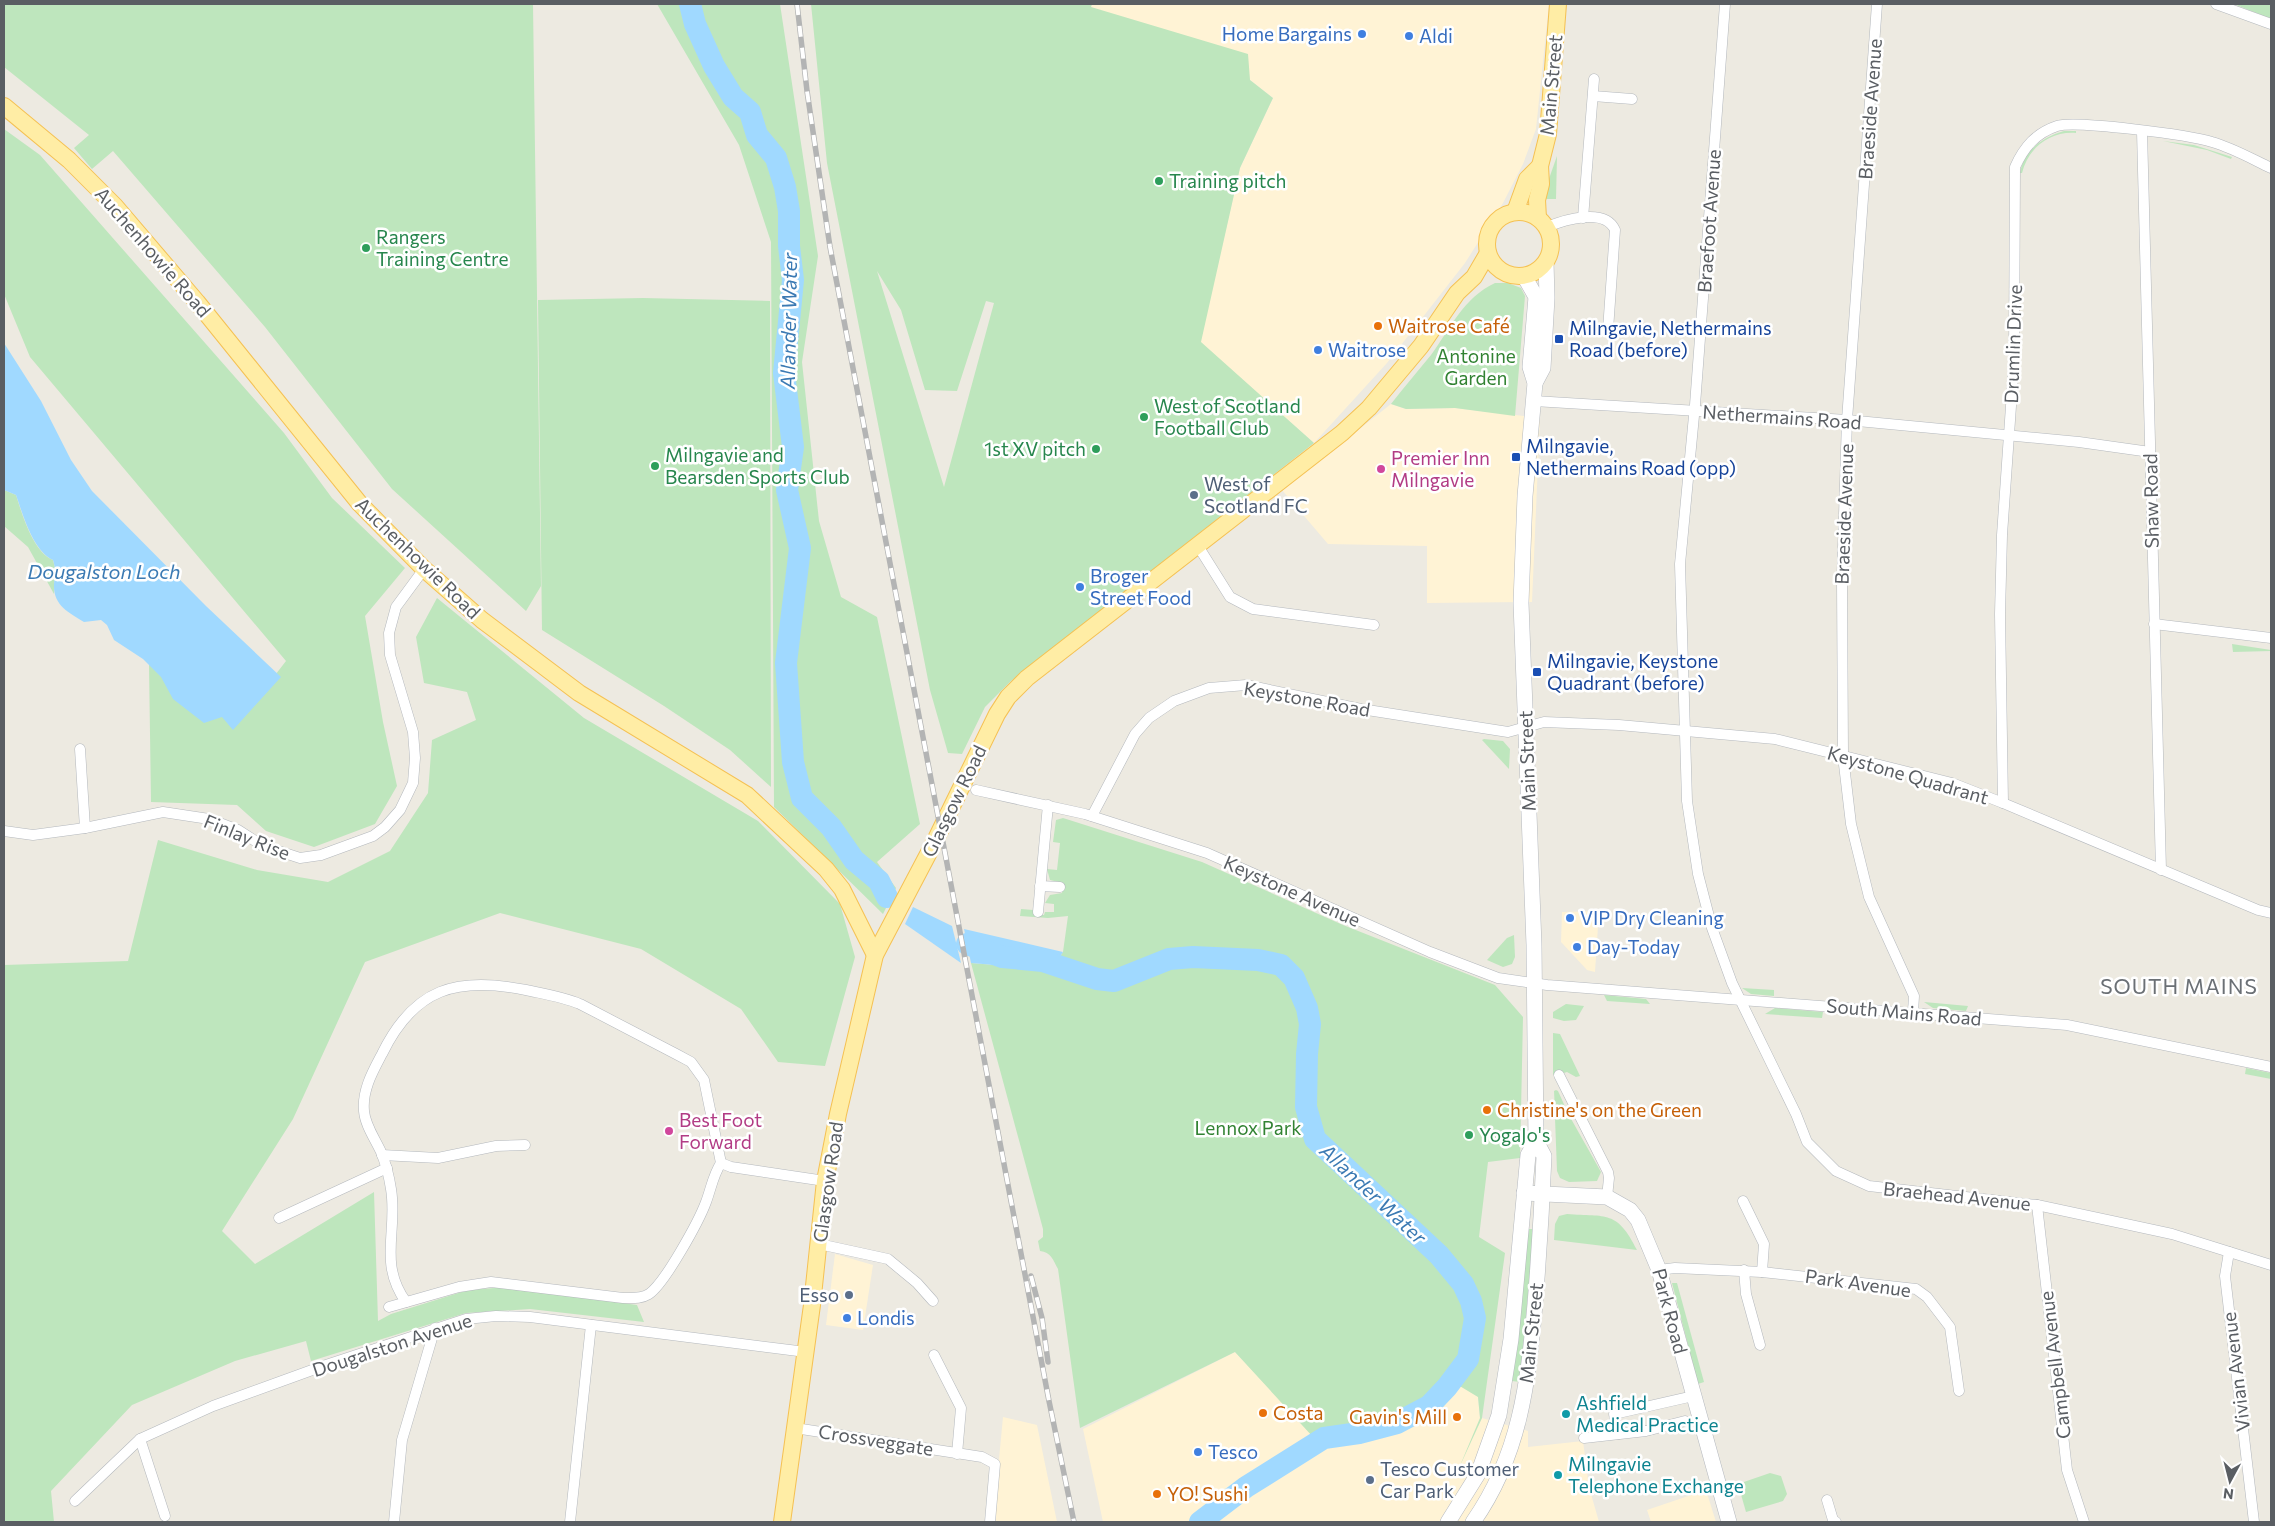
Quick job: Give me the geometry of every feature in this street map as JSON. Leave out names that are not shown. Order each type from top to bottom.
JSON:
[{"type":"main road","name":"Main Street","points":[[1542,222],[1537,200],[1541,184],[1540,166],[1548,134],[1558,4]]},
{"type":"main road","name":"Auchenhowie Road","points":[[4,106],[37,131],[115,206],[197,302],[360,504],[424,569],[482,620],[579,693],[748,795],[826,869],[842,889],[875,955]]},
{"type":"main road","name":"Main Street","points":[[1515,212],[1527,179],[1540,166]]},
{"type":"main road","points":[[1515,212],[1523,212],[1542,222],[1550,234],[1551,248],[1546,262],[1537,272],[1524,276],[1508,275],[1501,272],[1488,253],[1487,237],[1492,226],[1502,217],[1515,212]]},
{"type":"main road","name":"Glasgow Road","points":[[782,1522],[806,1352],[825,1181],[838,1114],[875,955],[935,841],[997,714],[1008,697],[1027,678],[1291,475],[1369,408],[1421,346],[1457,293],[1474,277],[1488,253]]},
{"type":"main road","name":"Main Street","points":[[1535,382],[1543,368],[1547,298],[1546,262]]},
{"type":"main road","points":[[1474,277],[1501,272]]},
{"type":"main road","name":"Main Street","points":[[1475,1520],[1501,1475],[1520,1419],[1531,1341],[1544,1156],[1536,1141],[1534,945],[1521,603],[1525,496],[1535,382],[1530,367],[1536,297],[1524,276]]},
{"type":"main road","name":"Main Street","points":[[1452,1516],[1478,1474],[1487,1453],[1501,1406],[1511,1339],[1528,1155],[1536,1141]]},
{"type":"main road","name":"Park Road","points":[[1524,1193],[1607,1197],[1630,1210],[1638,1220],[1659,1270],[1729,1522]]},
{"type":"street","name":"Braefoot Avenue","points":[[1724,4],[1694,411],[1680,564],[1687,801],[1698,874],[1712,928],[1741,1000]]},
{"type":"street","name":"Braeside Avenue","points":[[1878,4],[1847,420],[1842,580],[1843,756],[1851,824],[1869,897],[1914,996],[1913,1012]]},
{"type":"street","points":[[2216,4],[2271,24]]},
{"type":"street","points":[[1583,218],[1594,79]]},
{"type":"street","points":[[1593,96],[1632,99]]},
{"type":"street","name":"Drumlin Drive","points":[[2003,803],[2000,614],[2002,536],[2014,363],[2015,167],[2030,141],[2041,132],[2059,125],[2095,126],[2210,141],[2271,168]]},
{"type":"street","name":"Shaw Road","points":[[2142,132],[2161,870]]},
{"type":"street","points":[[1542,222],[1574,217],[1606,220],[1612,223],[1614,230],[1608,330]]},
{"type":"street","name":"Nethermains Road","points":[[1534,401],[1847,420],[2009,435],[2150,452]]},
{"type":"street","points":[[1198,546],[1230,597],[1253,609],[1374,625]]},
{"type":"street","name":"Finlay Rise","points":[[4,831],[33,835],[85,828],[163,812],[209,819],[238,830],[263,846],[300,858],[321,856],[373,836],[385,827],[405,802],[413,783],[415,758],[413,732],[390,655],[389,633],[396,607],[424,569]]},
{"type":"street","points":[[2154,624],[2271,638]]},
{"type":"street","name":"Keystone Road","points":[[1092,816],[1140,728],[1149,718],[1174,701],[1209,688],[1246,686],[1360,709],[1508,732],[1525,727]]},
{"type":"street","name":"Keystone Quadrant","points":[[1525,727],[1544,722],[1686,730],[1775,739],[1952,783],[2258,910],[2271,913]]},
{"type":"street","points":[[80,749],[85,828]]},
{"type":"street","name":"Keystone Avenue","points":[[976,790],[1092,816],[1207,853],[1430,952],[1498,978],[1533,983]]},
{"type":"street","points":[[1038,912],[1048,806]]},
{"type":"street","points":[[1040,886],[1060,887]]},
{"type":"street","name":"South Mains Road","points":[[1533,983],[2067,1025],[2271,1067]]},
{"type":"street","points":[[389,1307],[477,1283],[491,1282],[623,1298],[638,1298],[648,1294],[661,1281],[698,1218],[716,1171],[721,1163],[704,1080],[691,1062],[589,1008],[566,998],[500,985],[482,984],[457,986],[420,1002],[407,1015],[388,1042],[369,1080],[364,1112],[387,1168],[393,1203],[390,1256],[392,1275],[398,1291],[406,1302]]},
{"type":"street","name":"Braehead Avenue","points":[[1741,1000],[1807,1142],[1836,1171],[1869,1186],[2037,1205],[2172,1234],[2271,1265]]},
{"type":"street","points":[[1559,1075],[1608,1172],[1610,1178],[1607,1197]]},
{"type":"street","points":[[382,1155],[438,1158],[496,1146],[525,1145]]},
{"type":"street","points":[[721,1163],[731,1167],[825,1181]]},
{"type":"street","points":[[279,1218],[387,1168]]},
{"type":"street","points":[[1743,1200],[1764,1244],[1762,1272]]},
{"type":"street","name":"Campbell Avenue","points":[[2037,1205],[2067,1470],[2084,1522]]},
{"type":"street","points":[[819,1244],[888,1259],[917,1283],[933,1301]]},
{"type":"street","name":"Vivian Avenue","points":[[2229,1252],[2225,1276],[2254,1522]]},
{"type":"street","name":"Park Avenue","points":[[1659,1270],[1675,1268],[1744,1270],[1885,1284],[1916,1289],[1923,1292],[1947,1321],[1952,1332],[1959,1391]]},
{"type":"street","points":[[1744,1270],[1746,1294],[1760,1345]]},
{"type":"street","name":"Dougalston Avenue","points":[[75,1501],[140,1439],[213,1406],[435,1328],[466,1319],[496,1316],[530,1317],[806,1352]]},
{"type":"street","points":[[570,1522],[591,1325]]},
{"type":"street","points":[[394,1522],[402,1440],[435,1328]]},
{"type":"street","name":"Crossveggate","points":[[934,1355],[961,1408],[956,1454]]},
{"type":"street","points":[[1618,1434],[1614,1414],[1693,1396]]},
{"type":"street","points":[[1584,1438],[1646,1431],[1684,1422]]},
{"type":"street","name":"Crossveggate","points":[[795,1428],[982,1457],[995,1464],[990,1522]]},
{"type":"street","points":[[140,1439],[165,1516]]},
{"type":"street","points":[[1827,1500],[1832,1522]]},
{"type":"shaded area","points":[[1092,4],[1549,4],[1536,129],[1523,164],[1503,203],[1465,263],[1387,363],[1314,443],[1200,342],[1240,168],[1273,98],[1250,80],[1091,7]]},
{"type":"shaded area","points":[[1391,404],[1406,409],[1455,408],[1540,418],[1532,602],[1427,603],[1427,546],[1328,544],[1282,490]]},
{"type":"shaded area","points":[[1599,911],[1595,972],[1587,970],[1561,942],[1562,912]]},
{"type":"shaded area","name":"Esso","points":[[835,1254],[873,1265],[863,1330],[826,1325]]},
{"type":"shaded area","points":[[1235,1352],[1314,1437],[1415,1424],[1458,1384],[1478,1397],[1480,1418],[1478,1426],[1482,1418],[1528,1431],[1528,1447],[1583,1441],[1589,1487],[1599,1522],[1103,1522],[1083,1429]]},
{"type":"shaded area","points":[[1003,1417],[1037,1425],[1057,1522],[993,1522]]},
{"type":"shaded area","points":[[1706,1490],[1716,1522],[1651,1522],[1647,1510]]},
{"type":"green space","name":"Rangers Training Centre","points":[[4,4],[533,4],[541,586],[526,611],[392,489],[265,327],[113,151],[92,169],[74,148],[89,135],[4,67]]},
{"type":"green space","points":[[657,4],[780,4],[818,256],[802,362],[819,521],[841,597],[877,617],[920,824],[877,862],[896,888],[883,914],[774,807],[771,242],[739,145]]},
{"type":"green space","name":"West of Scotland Football Club","points":[[811,4],[1092,4],[1091,7],[1248,54],[1250,80],[1273,98],[1240,168],[1201,342],[1314,443],[1011,681],[985,707],[962,754],[948,753],[930,690],[827,163]],"holes":[[[877,271],[901,310],[925,390],[957,391],[986,301],[994,303],[944,487]]]},
{"type":"green space","points":[[2234,4],[2271,4],[2271,19]]},
{"type":"green space","points":[[4,129],[40,155],[284,433],[332,498],[405,568],[365,616],[383,722],[397,786],[375,824],[314,847],[266,831],[237,805],[151,802],[149,664],[245,714],[286,661],[30,357],[4,294]]},
{"type":"green space","points":[[2064,131],[2076,131],[2076,133],[2057,135],[2042,143],[2029,156],[2022,173],[2020,173],[2030,151],[2042,141]]},
{"type":"green space","points":[[2163,141],[2194,145],[2232,157],[2231,159],[2207,150]]},
{"type":"green space","points":[[1557,156],[1556,199],[1543,199],[1545,190]]},
{"type":"green space","name":"Antonine Garden","points":[[1495,283],[1508,283],[1521,288],[1525,296],[1515,416],[1455,408],[1406,409],[1391,404],[1431,355],[1458,314],[1474,297]]},
{"type":"green space","name":"Milngavie and Bearsden Sports Club","points":[[643,298],[770,301],[771,787],[730,750],[664,706],[542,630],[538,300]]},
{"type":"green space","points":[[4,490],[16,495],[34,541],[46,556],[53,560],[55,568],[54,594],[28,547],[4,526]]},
{"type":"green space","points":[[437,598],[584,718],[758,821],[840,904],[855,957],[825,1066],[778,1062],[741,1009],[641,949],[500,913],[365,962],[293,1119],[222,1231],[255,1264],[374,1192],[378,1321],[391,1314],[468,1290],[508,1287],[637,1305],[644,1322],[530,1309],[466,1313],[311,1361],[306,1341],[235,1361],[132,1405],[51,1491],[54,1522],[4,1522],[4,965],[128,961],[158,840],[257,870],[328,882],[390,851],[428,793],[432,740],[476,720],[467,692],[424,683],[416,637]]},
{"type":"green space","points":[[2232,644],[2271,650],[2271,651],[2233,652]]},
{"type":"green space","points":[[1482,740],[1503,741],[1510,749],[1509,769]]},
{"type":"green space","name":"Lennox Park","points":[[1063,818],[1202,862],[1343,925],[1495,985],[1523,1017],[1520,1158],[1488,1162],[1479,1237],[1505,1253],[1482,1418],[1459,1468],[1480,1418],[1478,1397],[1458,1385],[1416,1424],[1313,1437],[1235,1352],[1080,1428],[1058,1269],[1049,1255],[1040,1251],[1038,1241],[1043,1237],[1043,1229],[971,963],[1051,970],[1063,952],[1068,916],[1048,918],[1020,916],[1021,909],[1033,910],[1033,914],[1044,915],[1045,912],[1054,912],[1054,904],[1045,903],[1050,895],[1062,893],[1063,883],[1050,880],[1047,869],[1057,870],[1060,843],[1053,842],[1056,820]]},
{"type":"green space","points":[[1514,935],[1515,957],[1512,964],[1503,967],[1487,960],[1507,938]]},
{"type":"green space","points":[[1742,988],[1774,990],[1774,996],[1751,994]]},
{"type":"green space","points":[[1604,995],[1646,999],[1650,1004],[1607,1001]]},
{"type":"green space","points":[[1924,1002],[1968,1006],[1966,1011],[1933,1008]]},
{"type":"green space","points":[[1566,1004],[1584,1006],[1576,1020],[1564,1021],[1553,1018],[1553,1012]]},
{"type":"green space","points":[[1775,1008],[1823,1012],[1822,1018],[1765,1014]]},
{"type":"green space","points":[[1553,1033],[1560,1034],[1580,1076],[1576,1077],[1567,1072],[1555,1076],[1553,1074]]},
{"type":"green space","points":[[2246,1068],[2271,1073],[2271,1079],[2245,1074]]},
{"type":"green space","points":[[1556,1090],[1567,1111],[1555,1112],[1554,1091]]},
{"type":"green space","points":[[1570,1117],[1601,1172],[1597,1181],[1569,1182],[1560,1178],[1557,1171],[1555,1118]]},
{"type":"green space","points":[[1567,1214],[1610,1218],[1623,1228],[1637,1250],[1554,1240],[1555,1224],[1559,1216]]},
{"type":"green space","points":[[1528,1229],[1534,1229],[1520,1382],[1512,1381]]},
{"type":"green space","points":[[1672,1283],[1677,1283],[1704,1382],[1698,1384]]},
{"type":"green space","points":[[1770,1473],[1781,1476],[1787,1494],[1783,1501],[1746,1512],[1738,1484]]},
{"type":"water","name":"Dougalston Loch","points":[[4,343],[41,401],[71,460],[92,491],[206,606],[281,677],[233,730],[222,717],[204,723],[173,699],[161,677],[143,659],[114,640],[107,625],[101,620],[84,622],[67,611],[59,603],[54,591],[55,569],[53,560],[34,541],[16,495],[4,490]]},
{"type":"water","points":[[913,907],[952,926],[961,963],[905,924]]},
{"type":"water","points":[[964,929],[1063,952],[1051,970],[971,963]]},
{"type":"waterway","name":"Allander Water","points":[[690,4],[695,24],[714,66],[733,97],[750,112],[757,135],[776,158],[785,187],[789,211],[789,246],[793,280],[784,373],[793,447],[787,490],[800,548],[786,663],[793,762],[802,798],[831,827],[854,860],[879,881],[887,897]]},
{"type":"waterway","name":"Allander Water","points":[[967,944],[1002,957],[1043,961],[1097,979],[1114,981],[1169,959],[1193,957],[1258,960],[1281,965],[1294,978],[1307,1008],[1310,1024],[1307,1054],[1306,1107],[1315,1139],[1439,1255],[1463,1284],[1471,1301],[1475,1318],[1468,1359],[1447,1387],[1429,1406],[1397,1423],[1359,1433],[1324,1438],[1246,1487],[1200,1522]]},
{"type":"railway","points":[[797,4],[807,91],[830,247],[1049,1401],[1074,1522]]},
{"type":"railway","points":[[1031,1276],[1042,1318],[1048,1362]]},
{"type":"place","name":"Home Bargains","points":[[1362,34]]},
{"type":"place","name":"Aldi","points":[[1409,36]]},
{"type":"place","name":"Training pitch","points":[[1159,181]]},
{"type":"place","name":"Rangers Training Centre","points":[[366,248]]},
{"type":"place","name":"Waitrose Café","points":[[1378,326]]},
{"type":"place","name":"Milngavie, Nethermains Road (before)","points":[[1559,339]]},
{"type":"place","name":"Waitrose","points":[[1318,350]]},
{"type":"place","name":"West of Scotland Football Club","points":[[1144,417]]},
{"type":"place","name":"1st XV pitch","points":[[1096,449]]},
{"type":"place","name":"Milngavie, Nethermains Road (opp)","points":[[1516,457]]},
{"type":"place","name":"Milngavie and Bearsden Sports Club","points":[[655,466]]},
{"type":"place","name":"Premier Inn Milngavie","points":[[1381,469]]},
{"type":"place","name":"West of Scotland FC","points":[[1194,495]]},
{"type":"place","name":"Broger Street Food","points":[[1080,587]]},
{"type":"place","name":"Milngavie, Keystone Quadrant (before)","points":[[1537,672]]},
{"type":"place","name":"VIP Dry Cleaning","points":[[1570,918]]},
{"type":"place","name":"Day-Today","points":[[1577,947]]},
{"type":"place","name":"Christine's on the Green","points":[[1487,1110]]},
{"type":"place","name":"Best Foot Forward","points":[[669,1131]]},
{"type":"place","name":"YogaJo's","points":[[1469,1135]]},
{"type":"place","name":"Esso","points":[[849,1295]]},
{"type":"place","name":"Londis","points":[[847,1318]]},
{"type":"place","name":"Costa","points":[[1263,1413]]},
{"type":"place","name":"Ashfield Medical Practice","points":[[1566,1414]]},
{"type":"place","name":"Gavin's Mill","points":[[1457,1417]]},
{"type":"place","name":"Tesco","points":[[1198,1452]]},
{"type":"place","name":"Milngavie Telephone Exchange","points":[[1558,1475]]},
{"type":"place","name":"Tesco Customer Car Park","points":[[1370,1480]]},
{"type":"place","name":"YO! Sushi","points":[[1157,1494]]},
{"type":"district","name":"SOUTH MAINS","points":[[2179,987]]}]
